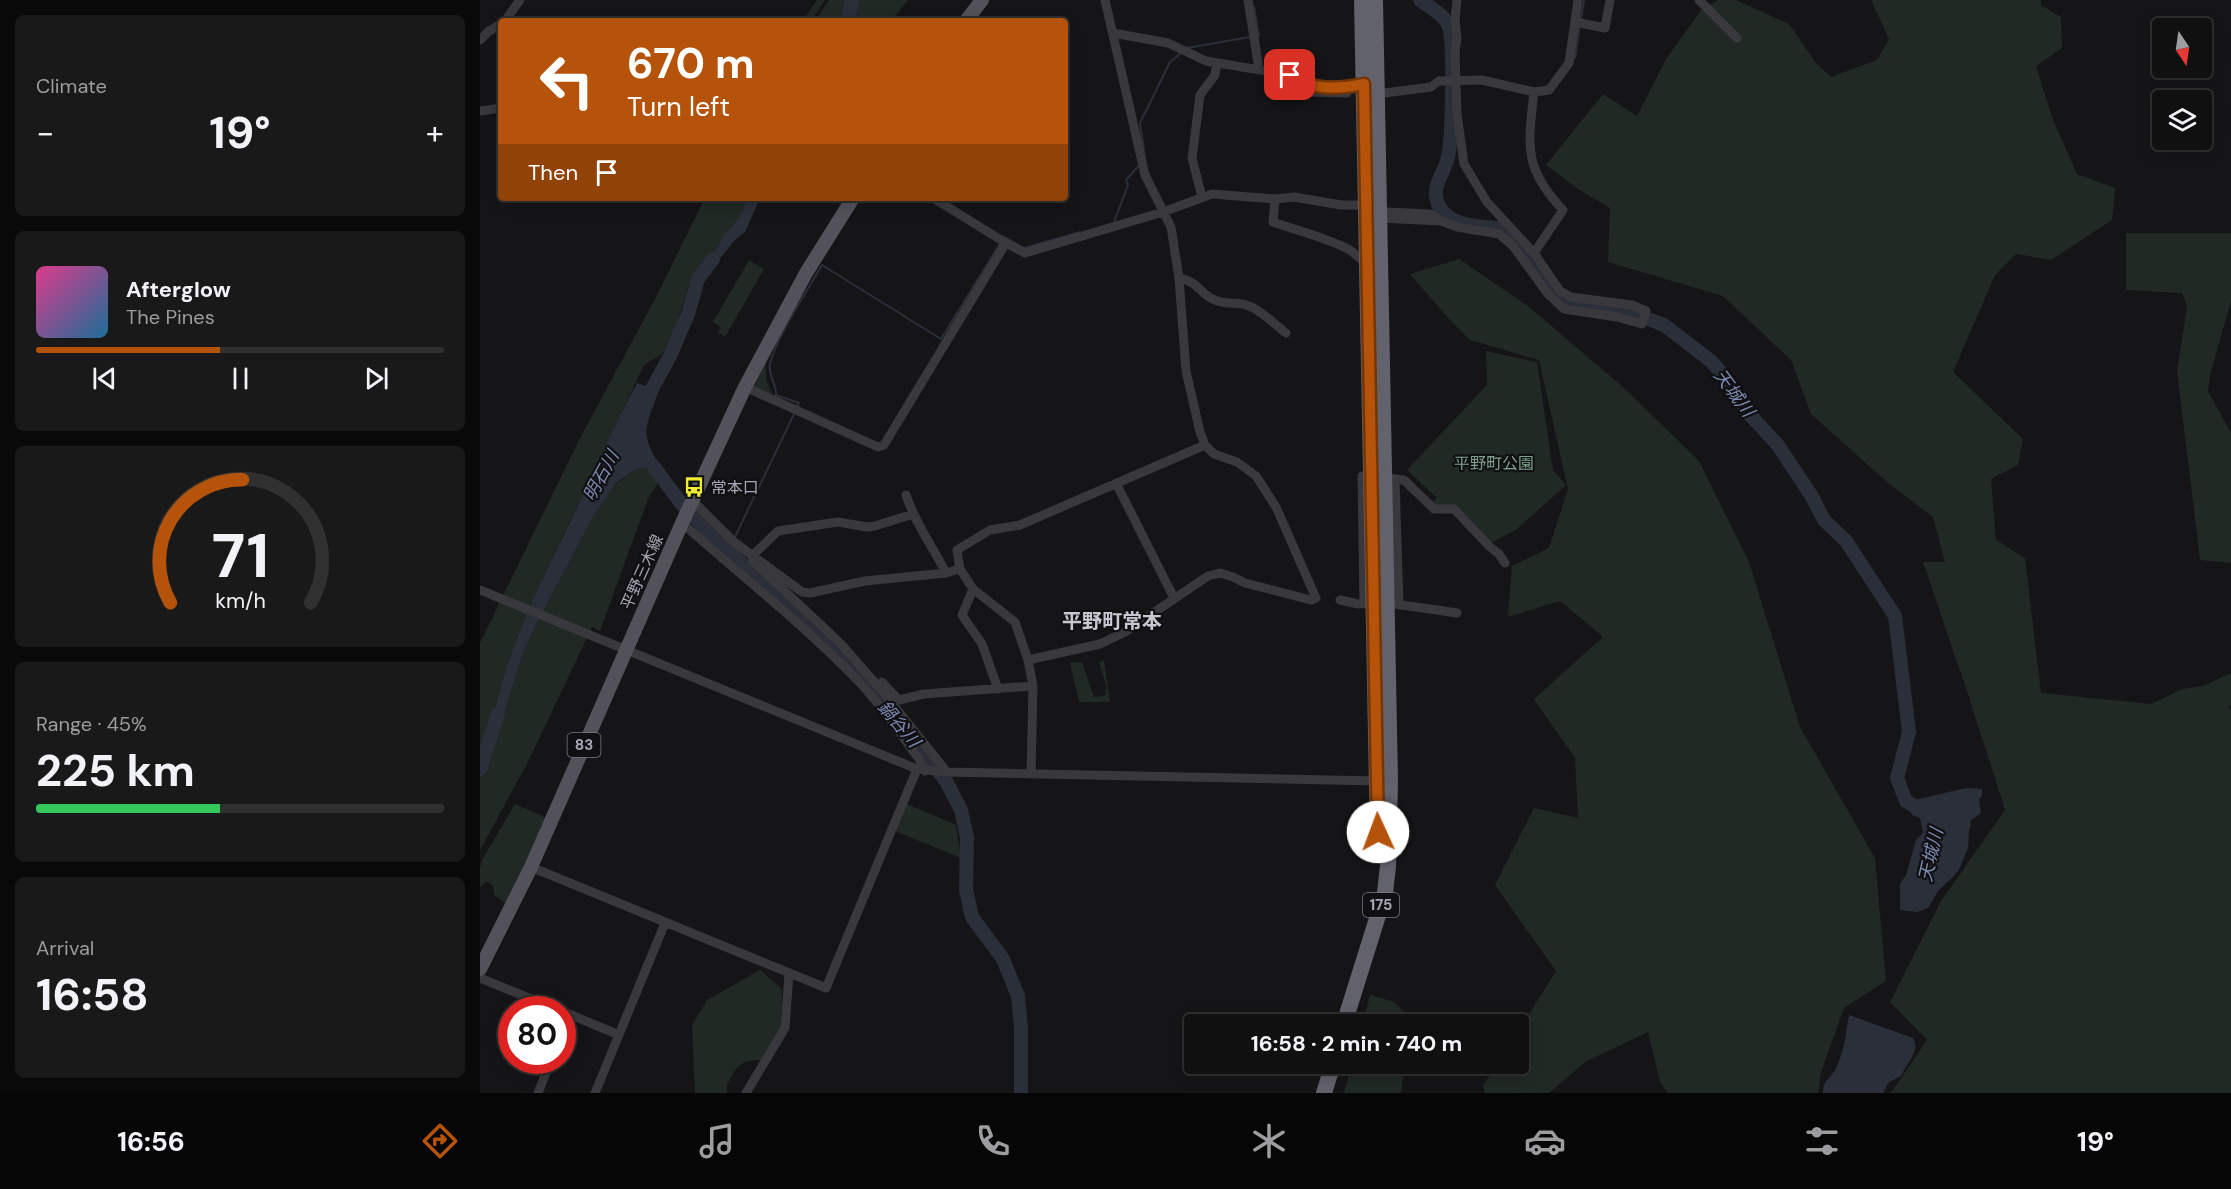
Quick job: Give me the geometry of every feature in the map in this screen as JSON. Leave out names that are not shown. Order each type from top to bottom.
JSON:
[{"type":"highway","name":"175","points":[[1347,1014],[1384,893],[1388,866],[1381,604],[1384,477],[1383,215],[1362,0]]},
{"type":"highway","name":"175","points":[[1375,0],[1371,90],[1360,208],[1367,261],[1384,477]]},
{"type":"highway","points":[[1324,1093],[1330,1074]]},
{"type":"main road","points":[[968,18],[982,0]]},
{"type":"main road","name":"平野三木線","points":[[480,969],[531,867],[691,502],[745,387],[806,273],[851,201]]},
{"type":"street","points":[[507,18],[520,0]]},
{"type":"street","points":[[1028,660],[1100,644],[1125,632],[1208,576],[1220,573],[1245,583],[1311,600],[1316,598],[1276,507],[1256,476],[1237,462],[1214,454],[1205,445],[1200,432],[1186,371],[1179,278],[1171,227],[1144,175],[1105,0]]},
{"type":"street","points":[[1248,0],[1259,69]]},
{"type":"street","points":[[1383,215],[1441,221],[1457,227],[1498,234],[1513,246],[1548,294],[1564,309],[1617,317],[1642,324],[1646,311],[1632,305],[1571,297],[1560,291],[1534,253],[1487,202],[1464,164],[1457,114],[1455,19],[1457,0]]},
{"type":"street","points":[[1113,33],[1168,43],[1206,61],[1290,75],[1301,84],[1371,90],[1431,87],[1439,81],[1482,80],[1534,92],[1549,90],[1569,63],[1578,0]]},
{"type":"street","points":[[1575,22],[1605,28],[1610,0]]},
{"type":"street","points":[[1698,0],[1737,38]]},
{"type":"street","points":[[480,40],[498,26]]},
{"type":"street","points":[[1202,197],[1192,158],[1200,95],[1215,75],[1217,63]]},
{"type":"street","points":[[1534,92],[1529,142],[1531,163],[1545,192],[1563,210],[1534,253]]},
{"type":"street","points":[[480,111],[498,108]]},
{"type":"street","points":[[938,201],[1025,253],[1163,212],[1212,194],[1275,199],[1294,197],[1360,208]]},
{"type":"street","points":[[1275,199],[1273,222],[1311,236],[1322,237],[1350,250],[1360,260],[1367,261]]},
{"type":"street","points":[[1513,246],[1520,239]]},
{"type":"street","points":[[745,387],[878,447],[884,445],[1006,243]]},
{"type":"street","points":[[1179,278],[1191,281],[1212,299],[1228,305],[1243,304],[1260,313],[1286,333]]},
{"type":"street","points":[[1031,773],[1033,686],[1028,660],[1015,622],[973,589],[960,569],[957,550],[990,530],[1020,525],[1205,445]]},
{"type":"street","points":[[1381,604],[1362,476],[1404,480],[1434,508],[1454,509],[1490,547],[1500,554],[1505,563]]},
{"type":"street","points":[[1116,483],[1174,598]]},
{"type":"street","points":[[906,495],[913,514],[946,573]]},
{"type":"street","points":[[691,502],[734,543],[802,592],[810,593],[865,581],[946,573],[960,569]]},
{"type":"street","points":[[913,514],[875,526],[867,527],[838,522],[778,531],[753,555],[753,561],[841,644],[948,772]]},
{"type":"street","points":[[531,867],[826,988],[921,770],[919,759],[862,684],[765,593],[746,580],[683,521]]},
{"type":"street","points":[[973,589],[962,615],[982,644],[998,689]]},
{"type":"street","points":[[480,590],[921,770],[1384,781]]},
{"type":"street","points":[[1340,600],[1457,612]]},
{"type":"street","points":[[830,654],[841,644]]},
{"type":"street","points":[[841,644],[852,649],[899,700],[924,694],[1033,686]]},
{"type":"street","points":[[595,1093],[665,923]]},
{"type":"street","points":[[746,1093],[785,1029],[789,973]]},
{"type":"street","points":[[480,978],[524,996]]},
{"type":"street","points":[[576,1017],[619,1035]]},
{"type":"street","points":[[538,1093],[545,1074]]},
{"type":"green space","points":[[817,0],[825,0],[813,18],[804,18]]},
{"type":"green space","points":[[829,0],[908,0],[893,18],[817,18]]},
{"type":"green space","points":[[1718,0],[1736,0],[1789,24],[1816,63],[1831,77],[1877,60],[1889,39],[1871,0],[2041,0],[2041,5],[2061,17],[2062,48],[2036,66],[2053,120],[2077,174],[2115,188],[2112,220],[2051,260],[2016,254],[1995,275],[1953,372],[2023,439],[2018,465],[1991,479],[1996,540],[2025,558],[2041,693],[2151,704],[2183,689],[2203,686],[2231,673],[2231,705],[2228,706],[2231,710],[2231,1093],[1891,1093],[1927,1040],[1890,1002],[1941,901],[2005,810],[1923,562],[1945,562],[1933,517],[1887,482],[1811,414],[1791,360],[1723,296],[1608,262],[1610,208],[1578,189],[1546,165],[1603,94],[1637,116],[1666,59],[1702,9]]},
{"type":"green space","points":[[704,201],[747,201],[738,219],[728,229],[701,271],[689,284],[673,337],[662,354],[644,365],[517,637],[520,661],[535,627],[594,515],[612,487],[638,468],[648,469],[653,473],[659,481],[648,499],[600,631],[592,627],[528,762],[480,850],[480,643],[579,440],[657,295]]},
{"type":"green space","points":[[2126,233],[2231,233],[2231,301],[2210,375],[2208,391],[2231,433],[2231,563],[2200,560],[2177,371],[2187,307],[2182,293],[2126,290]]},
{"type":"green space","points":[[1459,259],[1528,306],[1623,387],[1699,461],[1749,562],[1800,727],[1875,858],[1886,981],[1844,1008],[1821,1072],[1818,1093],[1668,1093],[1660,1082],[1648,1032],[1585,1062],[1549,1093],[1485,1093],[1483,1085],[1491,1074],[1529,1074],[1529,1014],[1556,971],[1495,885],[1534,808],[1578,818],[1575,758],[1534,699],[1603,637],[1560,601],[1508,617],[1512,566],[1549,548],[1568,489],[1539,360],[1470,340],[1410,274]]},
{"type":"green space","points":[[749,260],[764,269],[725,337],[718,332],[721,327],[713,322]]},
{"type":"green space","name":"平野町公園","points":[[1486,351],[1537,362],[1553,470],[1566,485],[1517,529],[1493,542],[1488,541],[1463,513],[1432,502],[1437,498],[1407,470],[1487,385]]},
{"type":"green space","points":[[766,360],[766,380],[772,393],[766,393],[754,387]]},
{"type":"green space","points":[[1104,660],[1110,702],[1079,702],[1070,663],[1082,662],[1094,697],[1106,695],[1105,689],[1107,688],[1099,662]]},
{"type":"green space","points":[[905,803],[956,825],[961,858],[895,831]]},
{"type":"green space","points":[[515,804],[547,818],[505,903],[494,895],[493,885],[486,881],[480,888],[480,868],[482,860]]},
{"type":"green space","points":[[760,970],[782,989],[781,1029],[761,1060],[746,1062],[735,1070],[727,1084],[727,1093],[695,1093],[692,1025],[707,1000]]},
{"type":"green space","points":[[1370,995],[1394,1002],[1406,1014],[1365,1014]]},
{"type":"green space","points":[[1349,1074],[1404,1074],[1401,1093],[1344,1093]]},
{"type":"water","points":[[747,201],[759,201],[745,232],[734,241],[707,275],[701,271],[724,234],[738,219]]},
{"type":"water","points":[[637,383],[647,386],[654,384],[660,387],[650,414],[647,432],[651,450],[667,477],[659,481],[649,468],[638,468],[616,483],[594,515],[535,627],[520,661],[498,734],[492,730],[497,703],[523,624]]},
{"type":"water","points":[[1966,788],[1982,789],[1982,796],[1979,799],[1981,813],[1970,821],[1968,848],[1959,870],[1938,891],[1928,908],[1917,912],[1900,910],[1900,884],[1906,875],[1916,840],[1923,833],[1920,818],[1912,815],[1910,807],[1901,806],[1902,803]]},
{"type":"water","points":[[1849,1015],[1913,1038],[1915,1048],[1912,1057],[1901,1076],[1889,1082],[1883,1093],[1823,1093],[1824,1085],[1841,1056]]},
{"type":"waterway","name":"明石川","points":[[849,18],[852,0]]},
{"type":"waterway","name":"天城川","points":[[1420,0],[1443,17],[1448,24],[1452,48],[1452,111],[1448,157],[1436,189],[1437,201],[1441,209],[1447,216],[1463,224],[1500,228],[1531,259],[1557,295],[1567,303],[1614,310],[1664,325],[1711,361],[1728,381],[1749,414],[1777,444],[1811,495],[1824,520],[1846,541],[1895,616],[1909,732],[1897,778],[1906,801],[1922,811]]},
{"type":"waterway","points":[[1581,19],[1584,0]]},
{"type":"waterway","points":[[1254,7],[1259,36],[1255,36]]},
{"type":"waterway","points":[[1575,58],[1580,25]]},
{"type":"waterway","points":[[1187,48],[1250,37]]},
{"type":"waterway","points":[[1145,158],[1140,123],[1170,62],[1181,53]]},
{"type":"waterway","points":[[1114,222],[1128,185],[1126,180],[1140,164]]},
{"type":"waterway","points":[[1004,237],[1024,248],[1080,232]]},
{"type":"waterway","points":[[797,407],[799,403],[776,395],[770,364],[785,327],[822,265],[941,339],[1001,242]]},
{"type":"waterway","name":"明石川","points":[[646,400],[670,356],[688,314],[698,279],[713,259]]},
{"type":"waterway","points":[[734,539],[795,412]]},
{"type":"waterway","name":"鍋谷川","points":[[653,466],[681,503],[707,531],[841,655],[878,695],[946,781],[961,810],[967,837],[966,890],[972,917],[1003,959],[1018,996],[1021,1028],[1021,1093]]},
{"type":"waterway","name":"明石川","points":[[480,769],[498,714]]},
{"type":"place","name":"常本口","points":[[694,487]]},
{"type":"district","name":"平野町常本","points":[[1112,621]]},
{"type":"route","points":[[1290,75],[1301,84],[1339,88],[1364,84],[1378,832]]}]
